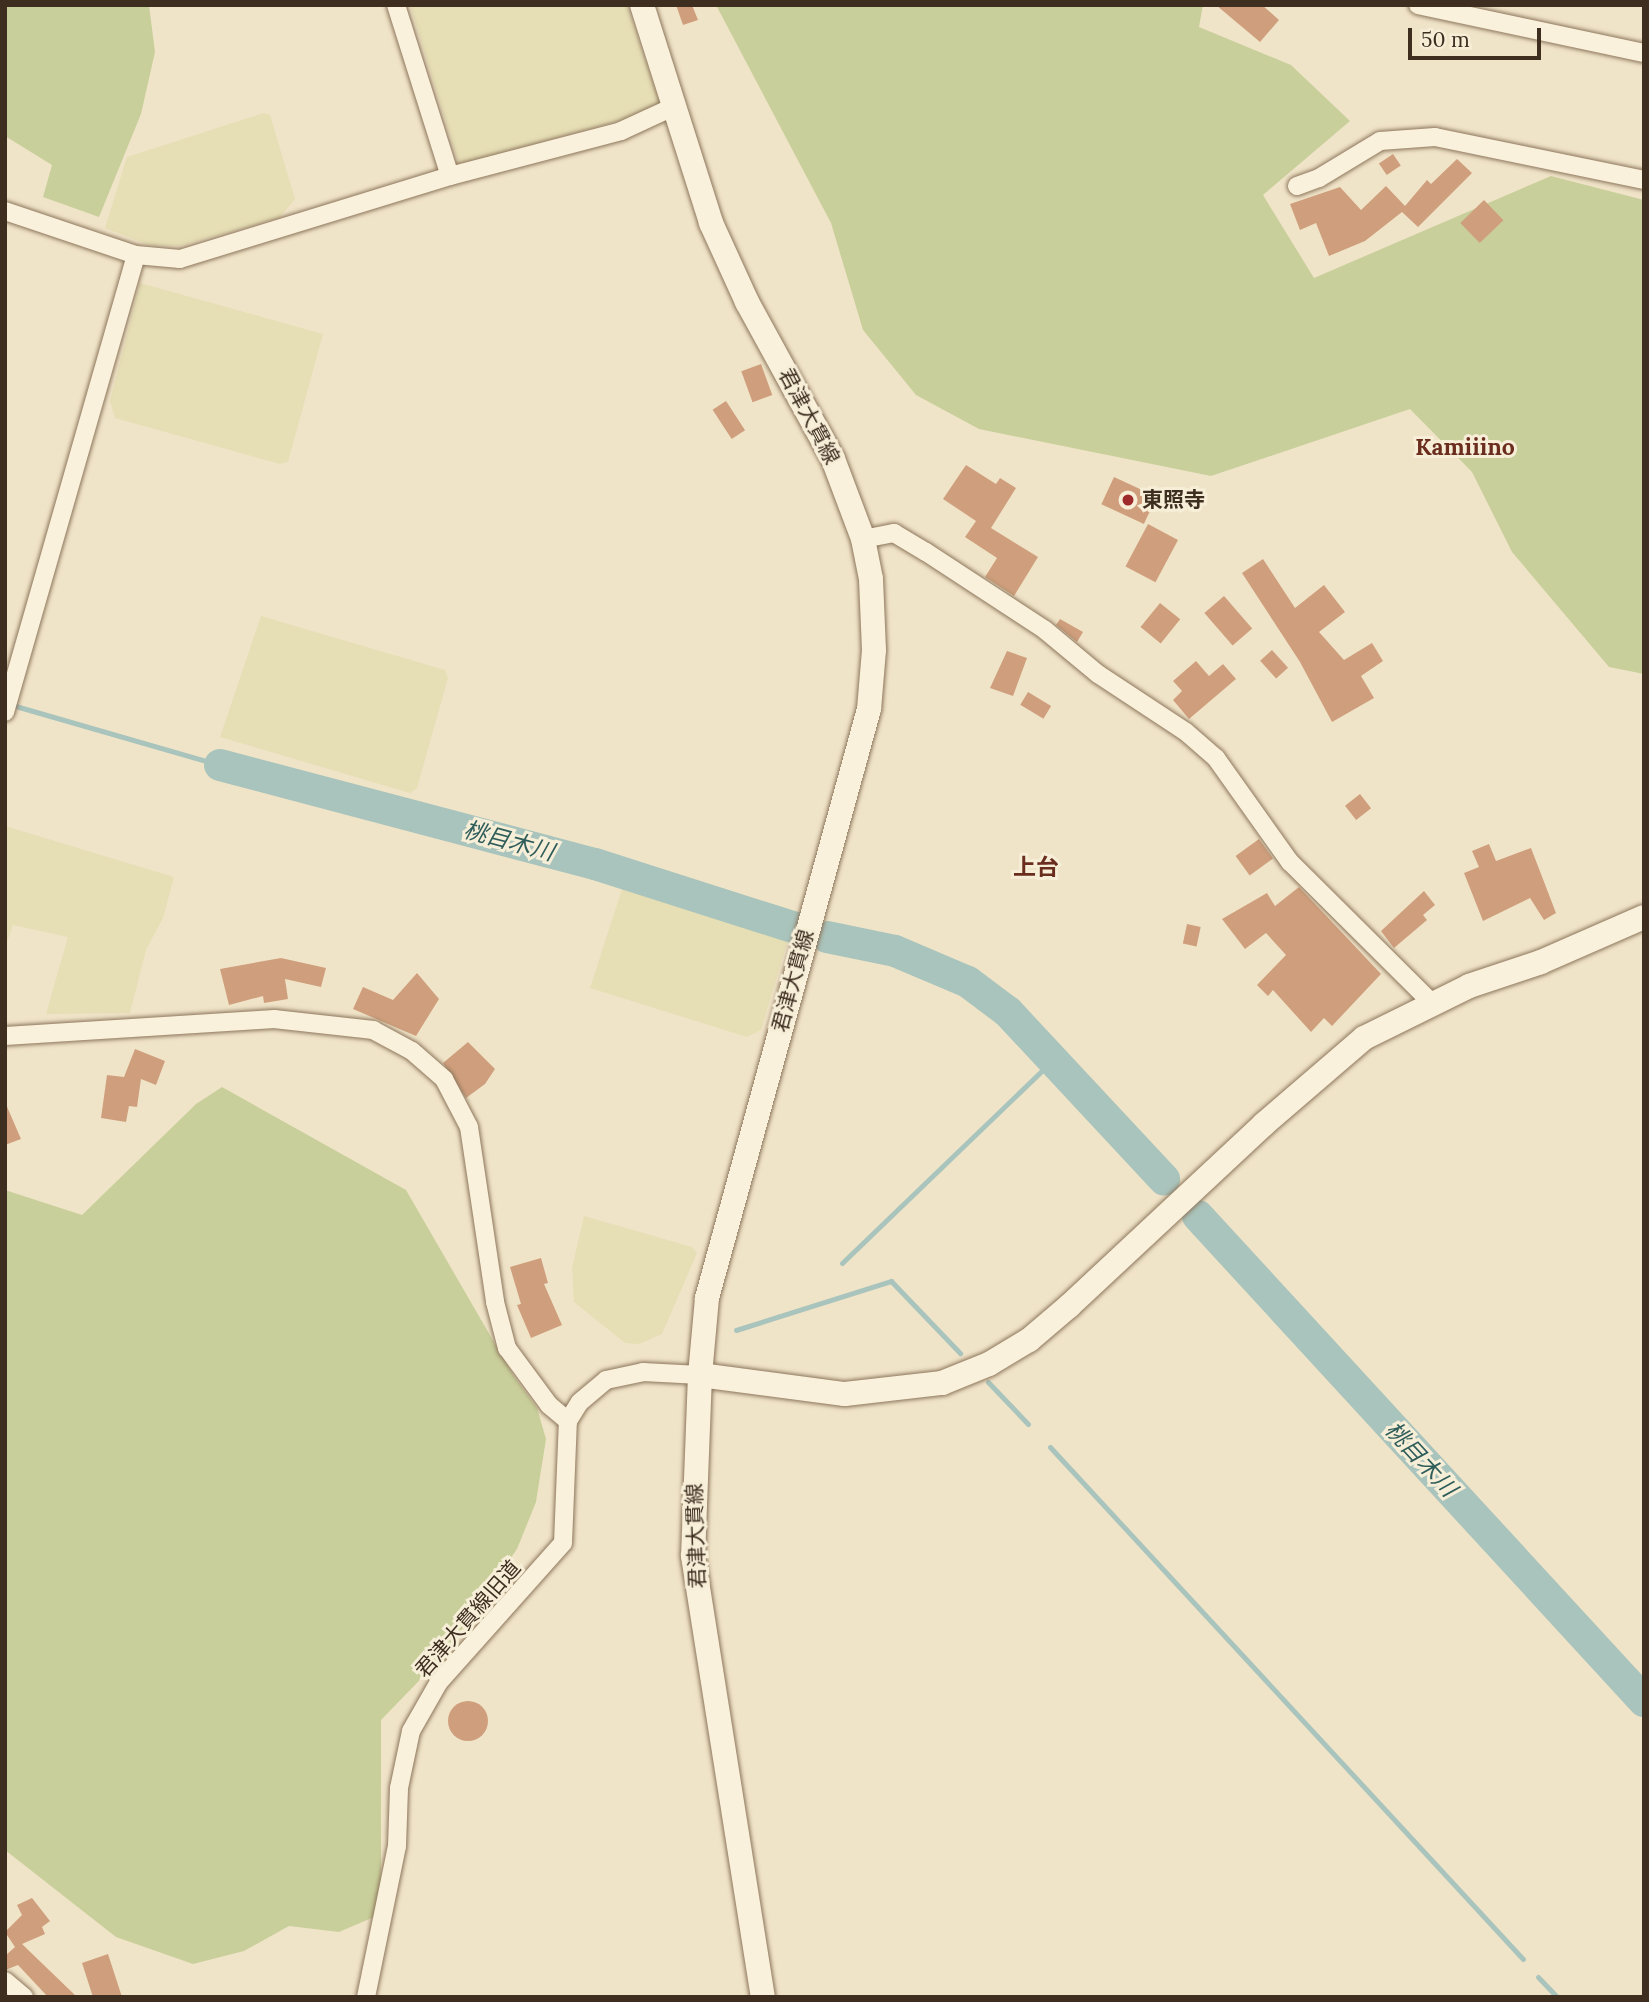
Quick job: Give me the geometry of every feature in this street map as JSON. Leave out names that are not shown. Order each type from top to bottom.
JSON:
[{"type":"main road","name":"君津大貫線","points":[[642,5],[711,223],[747,302],[829,449],[863,539],[874,650],[869,709],[707,1298],[700,1375],[693,1556],[763,1997]]},
{"type":"main road","points":[[700,1375],[845,1394],[942,1383],[989,1364],[1029,1340],[1069,1306],[1346,1053],[1431,1002],[1541,962],[1644,917]]},
{"type":"street","points":[[396,5],[450,176]]},
{"type":"street","points":[[1418,5],[1644,53]]},
{"type":"street","points":[[5,211],[136,255],[180,259],[450,176],[621,131],[673,107]]},
{"type":"street","points":[[1297,186],[1319,178],[1380,141],[1435,136],[1644,180]]},
{"type":"street","points":[[5,712],[136,255]]},
{"type":"street","points":[[863,539],[894,533],[926,552],[1045,630],[1098,674],[1186,732],[1216,758],[1290,862],[1431,1002]]},
{"type":"street","points":[[5,1036],[274,1019],[373,1030],[412,1051],[444,1079],[469,1127],[495,1303],[507,1348],[549,1405],[568,1421],[580,1402],[606,1380],[643,1372],[700,1375]]},
{"type":"street","name":"君津大貫線旧道","points":[[366,1997],[397,1846],[399,1788],[411,1731],[439,1682],[562,1544],[568,1421]]},
{"type":"street","points":[[5,1981],[24,1997]]},
{"type":"shaded area","points":[[410,5],[627,5],[662,109],[459,165]]},
{"type":"shaded area","points":[[264,113],[270,115],[295,199],[279,218],[180,246],[149,245],[105,228],[127,157]]},
{"type":"shaded area","points":[[140,283],[323,334],[288,462],[280,464],[115,418],[110,401]]},
{"type":"shaded area","points":[[261,616],[445,670],[448,678],[417,788],[410,793],[220,737]]},
{"type":"shaded area","points":[[5,826],[174,877],[163,918],[146,950],[130,1013],[46,1014],[68,937],[13,925],[5,948]]},
{"type":"shaded area","points":[[624,883],[764,925],[783,936],[787,943],[761,1030],[747,1037],[590,988]]},
{"type":"shaded area","points":[[584,1216],[692,1247],[697,1253],[662,1334],[639,1344],[625,1343],[574,1302],[572,1268]]},
{"type":"green space","points":[[5,5],[149,5],[155,52],[141,114],[99,217],[43,197],[52,165],[5,136]]},
{"type":"green space","points":[[716,5],[1203,5],[1199,27],[1291,65],[1350,121],[1263,195],[1314,278],[1551,176],[1644,200],[1644,674],[1609,667],[1512,552],[1472,472],[1410,409],[1211,476],[979,429],[916,395],[863,330],[831,223]]},
{"type":"green space","points":[[222,1087],[406,1190],[513,1375],[537,1408],[546,1439],[536,1502],[517,1549],[444,1655],[381,1720],[381,1914],[339,1932],[289,1926],[244,1951],[193,1964],[116,1937],[5,1850],[5,1190],[82,1215],[196,1104]]},
{"type":"building","points":[[676,5],[692,5],[698,20],[683,25]]},
{"type":"building","points":[[1216,5],[1262,5],[1279,20],[1260,42]]},
{"type":"building","points":[[1393,154],[1401,166],[1387,175],[1379,164]]},
{"type":"building","points":[[1457,159],[1472,173],[1418,227],[1402,212],[1365,241],[1329,256],[1316,223],[1300,230],[1290,204],[1340,187],[1361,210],[1386,186],[1405,206],[1427,180],[1431,184]]},
{"type":"building","points":[[1484,200],[1503,220],[1480,243],[1460,223]]},
{"type":"building","points":[[761,364],[772,395],[753,402],[741,371]]},
{"type":"building","points":[[726,401],[745,430],[732,439],[713,410]]},
{"type":"building","points":[[966,465],[996,484],[1000,478],[1016,488],[991,528],[1038,557],[1014,596],[985,577],[997,558],[965,537],[976,521],[943,499]]},
{"type":"building","name":"東照寺","points":[[1114,477],[1157,497],[1144,524],[1101,504]]},
{"type":"building","points":[[1148,524],[1178,540],[1155,582],[1125,566]]},
{"type":"building","points":[[1263,559],[1295,608],[1324,585],[1345,612],[1319,632],[1344,660],[1372,643],[1383,661],[1361,676],[1374,698],[1332,722],[1300,662],[1242,573]]},
{"type":"building","points":[[1224,596],[1252,628],[1233,646],[1204,613]]},
{"type":"building","points":[[1160,603],[1180,619],[1161,643],[1140,627]]},
{"type":"building","points":[[1060,619],[1083,632],[1077,642],[1056,625]]},
{"type":"building","points":[[1272,650],[1288,668],[1276,679],[1260,661]]},
{"type":"building","points":[[1007,651],[1027,658],[1013,696],[990,688]]},
{"type":"building","points":[[1196,661],[1209,676],[1223,664],[1236,679],[1189,719],[1173,700],[1182,691],[1173,681]]},
{"type":"building","points":[[1028,692],[1051,706],[1043,719],[1020,705]]},
{"type":"building","points":[[1360,794],[1371,808],[1356,820],[1345,806]]},
{"type":"building","points":[[1259,839],[1273,858],[1250,875],[1236,856]]},
{"type":"building","points":[[1489,844],[1496,861],[1531,848],[1556,913],[1544,920],[1530,898],[1483,921],[1464,873],[1479,867],[1472,851]]},
{"type":"building","points":[[1299,887],[1381,974],[1332,1026],[1324,1018],[1311,1032],[1273,990],[1268,996],[1257,985],[1286,955],[1266,933],[1245,949],[1222,919],[1267,893],[1275,906]]},
{"type":"building","points":[[1424,891],[1435,905],[1423,915],[1427,920],[1394,948],[1381,931]]},
{"type":"building","points":[[1187,924],[1201,927],[1197,946],[1183,944]]},
{"type":"building","points":[[281,958],[326,968],[321,987],[285,979],[288,999],[264,1003],[263,996],[229,1005],[220,969]]},
{"type":"building","points":[[417,973],[439,999],[416,1036],[353,1009],[363,987],[393,1000]]},
{"type":"building","points":[[468,1042],[495,1069],[485,1084],[466,1098],[443,1063]]},
{"type":"building","points":[[135,1049],[165,1061],[156,1085],[141,1079],[137,1107],[129,1106],[126,1122],[101,1118],[107,1075],[124,1077]]},
{"type":"building","points":[[5,1102],[21,1139],[5,1145]]},
{"type":"building","points":[[541,1258],[548,1283],[544,1284],[562,1325],[531,1338],[517,1305],[521,1304],[510,1267]]},
{"type":"building","points":[[468,1701],[482,1707],[488,1721],[482,1735],[468,1741],[454,1735],[448,1721],[454,1707]]},
{"type":"building","points":[[32,1898],[50,1921],[42,1927],[45,1934],[22,1944],[77,1997],[48,1997],[18,1965],[5,1970],[5,1956],[15,1947],[5,1932],[22,1915],[17,1905]]},
{"type":"building","points":[[108,1954],[122,1997],[93,1997],[82,1963]]},
{"type":"waterway","points":[[12,705],[220,765]]},
{"type":"waterway","name":"桃目木川","points":[[220,765],[595,864],[795,928]]},
{"type":"waterway","name":"桃目木川","points":[[827,937],[895,951],[968,982],[1008,1012],[1164,1179]]},
{"type":"waterway","points":[[842,1263],[1053,1060]]},
{"type":"waterway","name":"桃目木川","points":[[1198,1216],[1644,1701]]},
{"type":"waterway","points":[[736,1330],[891,1281],[960,1353]]},
{"type":"waterway","points":[[988,1382],[1028,1424]]},
{"type":"waterway","points":[[1050,1447],[1523,1959]]},
{"type":"waterway","points":[[1538,1977],[1557,1997]]},
{"type":"place","name":"東照寺","points":[[1128,500]]},
{"type":"district","name":"Kamiiino","points":[[1465,447]]},
{"type":"district","name":"上台","points":[[1036,867]]}]
